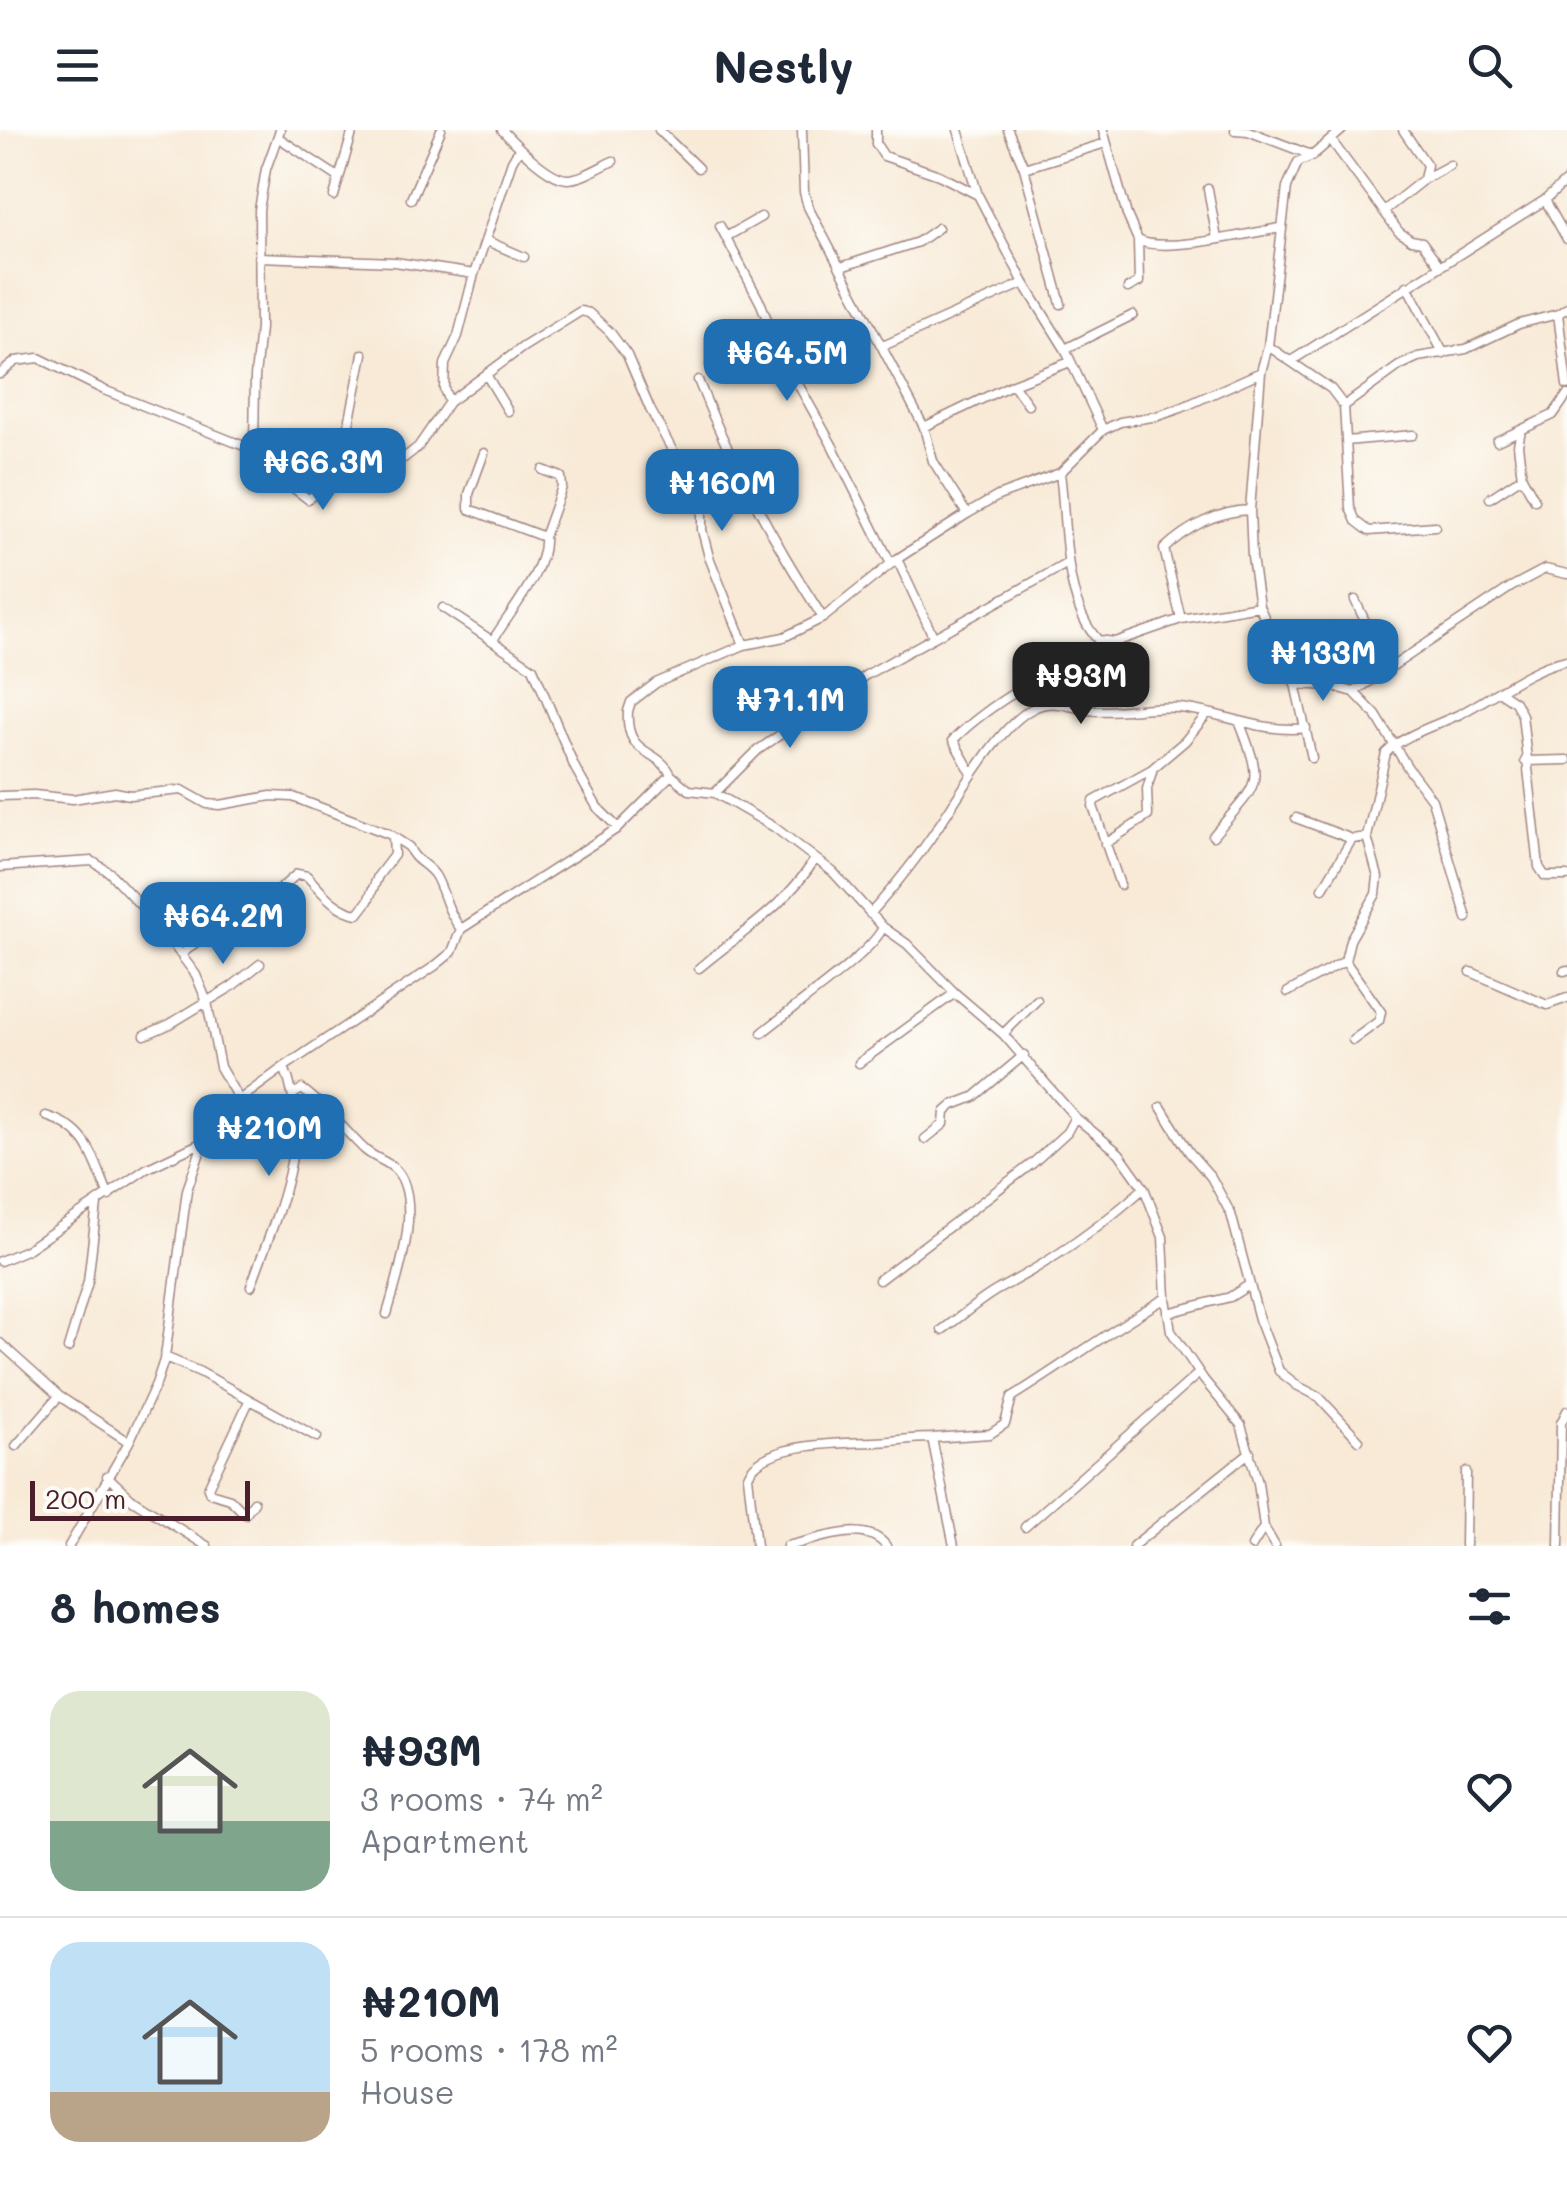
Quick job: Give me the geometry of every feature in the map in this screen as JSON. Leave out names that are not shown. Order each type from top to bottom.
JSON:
[{"type":"street","points":[[334,196],[353,130]]},
{"type":"street","points":[[411,199],[441,130]]},
{"type":"street","points":[[502,130],[558,177],[567,179],[613,162]]},
{"type":"street","points":[[659,130],[698,168]]},
{"type":"street","points":[[802,130],[804,192],[853,295],[924,427],[933,461],[966,514]]},
{"type":"street","points":[[876,130],[876,144],[884,156],[939,175],[978,195]]},
{"type":"street","points":[[958,130],[978,195],[1024,282],[1065,348],[1103,430]]},
{"type":"street","points":[[1008,130],[1024,168],[1061,304]]},
{"type":"street","points":[[1103,130],[1126,215],[1138,240],[1139,284],[1128,288]]},
{"type":"street","points":[[1235,130],[1248,131],[1312,156]]},
{"type":"street","points":[[1312,758],[1295,684],[1259,606],[1250,510],[1261,372],[1268,346],[1280,228],[1291,173],[1298,162],[1312,156],[1342,130]]},
{"type":"street","points":[[1403,130],[1427,165],[1424,180]]},
{"type":"street","points":[[254,450],[261,192],[280,134],[338,177]]},
{"type":"street","points":[[1332,140],[1399,232],[1422,242],[1440,265]]},
{"type":"street","points":[[1024,168],[1106,143]]},
{"type":"street","points":[[450,402],[444,389],[445,364],[458,336],[512,161],[520,149]]},
{"type":"street","points":[[1384,210],[1450,165]]},
{"type":"street","points":[[1291,362],[1545,200],[1567,180]]},
{"type":"street","points":[[1208,188],[1216,240]]},
{"type":"street","points":[[1545,200],[1567,239]]},
{"type":"street","points":[[726,237],[761,217]]},
{"type":"street","points":[[720,226],[761,304],[779,350],[933,636]]},
{"type":"street","points":[[842,268],[918,242],[938,228]]},
{"type":"street","points":[[1138,240],[1154,246],[1280,228]]},
{"type":"street","points":[[487,242],[524,256]]},
{"type":"street","points":[[259,257],[395,262],[474,274]]},
{"type":"street","points":[[883,346],[1024,282]]},
{"type":"street","points":[[1408,286],[1444,354]]},
{"type":"street","points":[[1344,406],[1399,366],[1418,358],[1466,349],[1519,324],[1567,308]]},
{"type":"street","points":[[346,439],[369,443],[404,458],[418,447],[450,402],[524,347],[582,311],[589,313],[627,355],[702,512],[709,556],[744,645]]},
{"type":"street","points":[[1065,348],[1133,314]]},
{"type":"street","points":[[1558,314],[1567,385]]},
{"type":"street","points":[[1268,346],[1331,389],[1344,406],[1350,508],[1362,528],[1382,532],[1435,526]]},
{"type":"street","points":[[0,374],[16,361],[39,358],[104,390],[254,450],[276,475],[308,499],[330,480],[346,439],[363,354]]},
{"type":"street","points":[[924,427],[1013,384],[1070,362]]},
{"type":"street","points":[[1261,372],[1181,408],[1120,422],[1103,430],[1060,474],[998,496],[966,514],[894,561],[823,618],[784,636],[744,645],[656,683],[631,702],[627,722],[630,735],[643,753],[665,764],[670,775],[688,790],[715,793],[774,826],[833,872],[883,927],[907,944],[954,993],[1024,1055],[1075,1117],[1119,1153],[1144,1188],[1163,1237],[1171,1332],[1241,1425],[1264,1526],[1275,1546]]},
{"type":"street","points":[[487,376],[508,412]]},
{"type":"street","points":[[698,380],[723,444],[790,567],[823,618]]},
{"type":"street","points":[[1013,384],[1028,405]]},
{"type":"street","points":[[1498,441],[1553,415],[1567,396]]},
{"type":"street","points":[[1521,430],[1518,445],[1522,477],[1536,500]]},
{"type":"street","points":[[1346,441],[1414,434]]},
{"type":"street","points":[[484,453],[469,494],[469,509],[544,538]]},
{"type":"street","points":[[493,640],[535,575],[545,552],[544,538],[562,487],[561,477],[544,470]]},
{"type":"street","points":[[971,772],[953,740],[959,734],[1039,677],[1068,661],[1102,650],[1084,618],[1066,564],[1066,510],[1060,474]]},
{"type":"street","points":[[1490,498],[1522,477]]},
{"type":"street","points":[[1181,619],[1164,549],[1211,518],[1250,510]]},
{"type":"street","points":[[715,793],[758,750],[856,682],[1066,564]]},
{"type":"street","points":[[1354,692],[1511,588],[1545,570],[1567,574]]},
{"type":"street","points":[[1354,600],[1388,672]]},
{"type":"street","points":[[1098,640],[1115,642],[1181,619],[1259,606]]},
{"type":"street","points":[[443,608],[532,668],[575,768],[598,807],[618,828]]},
{"type":"street","points":[[1288,992],[1344,961],[1350,940],[1376,894],[1378,877],[1368,836],[1386,753],[1395,744],[1534,672],[1567,660]]},
{"type":"street","points":[[1295,684],[1354,692],[1376,715],[1432,800],[1467,918]]},
{"type":"street","points":[[1500,692],[1515,702],[1522,715],[1539,866],[1545,876],[1567,876]]},
{"type":"street","points":[[870,914],[922,850],[971,772],[1021,715],[1045,703],[1120,712],[1181,708],[1276,730],[1306,728]]},
{"type":"street","points":[[1120,885],[1094,800],[1153,768],[1185,741],[1207,714]]},
{"type":"street","points":[[1214,836],[1254,786],[1254,761],[1238,721]]},
{"type":"street","points":[[1525,761],[1567,760]]},
{"type":"street","points":[[1105,844],[1148,816],[1147,788],[1153,768]]},
{"type":"street","points":[[69,1546],[130,1442],[166,1357],[187,1190],[208,1129],[284,1067],[435,966],[452,952],[461,929],[618,828],[670,775]]},
{"type":"street","points":[[0,796],[72,799],[115,792],[130,795],[182,790],[208,804],[220,804],[292,796],[409,847],[412,856],[437,878],[450,916],[461,929]]},
{"type":"street","points":[[1296,818],[1352,839],[1368,836]]},
{"type":"street","points":[[182,954],[209,931],[273,895],[297,874],[307,876],[346,912],[358,914],[394,855],[394,838]]},
{"type":"street","points":[[1323,888],[1352,839]]},
{"type":"street","points":[[699,968],[783,900],[816,858]]},
{"type":"street","points":[[0,867],[92,861],[109,872],[196,974],[220,1067],[239,1100]]},
{"type":"street","points":[[762,1033],[856,958],[878,938],[883,927]]},
{"type":"street","points":[[1344,961],[1381,1012],[1379,1021],[1353,1040]]},
{"type":"street","points":[[145,1035],[206,1002],[260,964]]},
{"type":"street","points":[[1471,972],[1547,1005],[1567,998]]},
{"type":"street","points":[[858,1063],[954,993]]},
{"type":"street","points":[[1003,1034],[1036,1000]]},
{"type":"street","points":[[925,1139],[944,1124],[945,1112],[953,1104],[974,1097],[1024,1055]]},
{"type":"street","points":[[251,1286],[290,1174],[295,1093],[284,1067]]},
{"type":"street","points":[[295,1093],[302,1089],[365,1150],[393,1166],[407,1191],[403,1255],[386,1314]]},
{"type":"street","points":[[1161,1107],[1231,1214],[1248,1286],[1279,1371],[1319,1397],[1359,1440]]},
{"type":"street","points":[[46,1116],[67,1122],[85,1139],[109,1196]]},
{"type":"street","points":[[880,1280],[1033,1163],[1067,1132],[1075,1117]]},
{"type":"street","points":[[0,1261],[26,1250],[146,1169],[203,1142]]},
{"type":"street","points":[[942,1330],[995,1291],[1018,1281],[1096,1231],[1144,1188]]},
{"type":"street","points":[[68,1348],[88,1282],[97,1204]]},
{"type":"street","points":[[1168,1313],[1230,1298],[1248,1286]]},
{"type":"street","points":[[756,1546],[748,1476],[753,1466],[789,1449],[846,1441],[990,1434],[1005,1424],[1012,1398],[1166,1298]]},
{"type":"street","points":[[0,1343],[59,1396],[130,1442]]},
{"type":"street","points":[[166,1357],[317,1437]]},
{"type":"street","points":[[1025,1527],[1199,1373]]},
{"type":"street","points":[[16,1446],[59,1396]]},
{"type":"street","points":[[249,1401],[208,1488],[210,1493],[241,1507],[244,1514],[254,1502]]},
{"type":"street","points":[[1559,1546],[1564,1514],[1562,1423],[1567,1411]]},
{"type":"street","points":[[932,1438],[954,1546]]},
{"type":"street","points":[[1132,1546],[1250,1452]]},
{"type":"street","points":[[1465,1546],[1466,1472]]},
{"type":"street","points":[[107,1476],[133,1500],[207,1546]]},
{"type":"street","points":[[1252,1546],[1264,1526]]},
{"type":"street","points":[[786,1546],[859,1533],[875,1536],[886,1546]]}]
